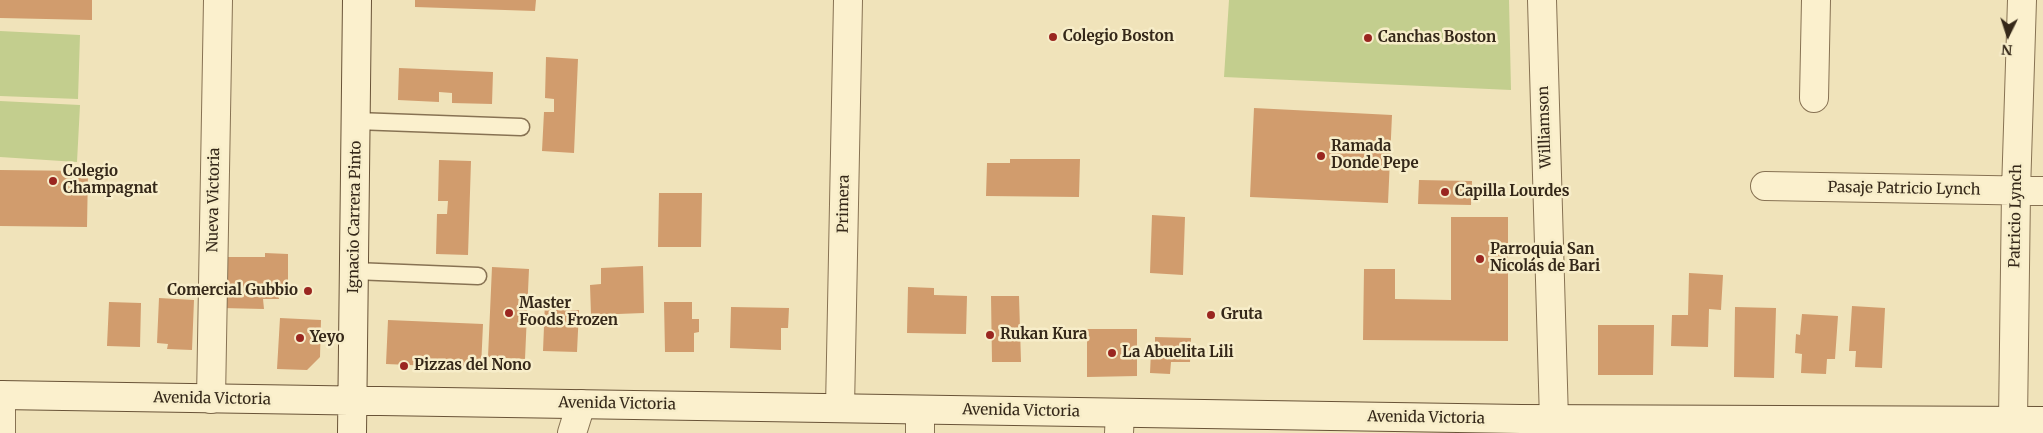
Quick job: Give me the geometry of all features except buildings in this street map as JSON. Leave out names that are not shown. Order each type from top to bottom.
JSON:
[{"type":"street","name":"Nueva Victoria","points":[[211,399],[218,0]]},
{"type":"street","name":"Ignacio Carrera Pinto","points":[[352,433],[357,0]]},
{"type":"street","name":"Primera","points":[[840,408],[848,0]]},
{"type":"street","name":"Williamson","points":[[1542,0],[1554,426]]},
{"type":"street","points":[[1814,98],[1816,0]]},
{"type":"street","name":"Patricio Lynch","points":[[2013,427],[2016,190],[2022,0]]},
{"type":"street","name":"Pasaje Patricio Lynch","points":[[1765,186],[2043,191]]},
{"type":"street","name":"Avenida Victoria","points":[[0,394],[840,408],[920,421],[1554,426],[2013,427],[2043,421]]},
{"type":"street","points":[[0,394],[1,433]]},
{"type":"street","points":[[572,433],[581,404]]},
{"type":"lane","points":[[356,121],[521,127]]},
{"type":"lane","points":[[354,271],[478,276]]},
{"type":"green space","name":"Canchas Boston","points":[[1229,0],[1509,0],[1511,90],[1224,77]]},
{"type":"green space","points":[[0,31],[80,35],[78,99],[0,96]]},
{"type":"green space","points":[[0,101],[80,105],[77,162],[0,157]]},
{"type":"place","name":"Colegio Boston","points":[[1053,37]]},
{"type":"place","name":"Canchas Boston","points":[[1368,38]]},
{"type":"place","name":"Ramada Donde Pepe","points":[[1321,156]]},
{"type":"place","name":"Colegio Champagnat","points":[[53,181]]},
{"type":"place","name":"Capilla Lourdes","points":[[1445,192]]},
{"type":"place","name":"Parroquia San Nicolás de Bari","points":[[1480,259]]},
{"type":"place","name":"Comercial Gubbio","points":[[308,291]]},
{"type":"place","name":"Master Foods Frozen","points":[[509,313]]},
{"type":"place","name":"Gruta","points":[[1211,315]]},
{"type":"place","name":"Rukan Kura","points":[[990,335]]},
{"type":"place","name":"Yeyo","points":[[300,338]]},
{"type":"place","name":"La Abuelita Lili","points":[[1112,353]]},
{"type":"place","name":"Pizzas del Nono","points":[[404,366]]}]
